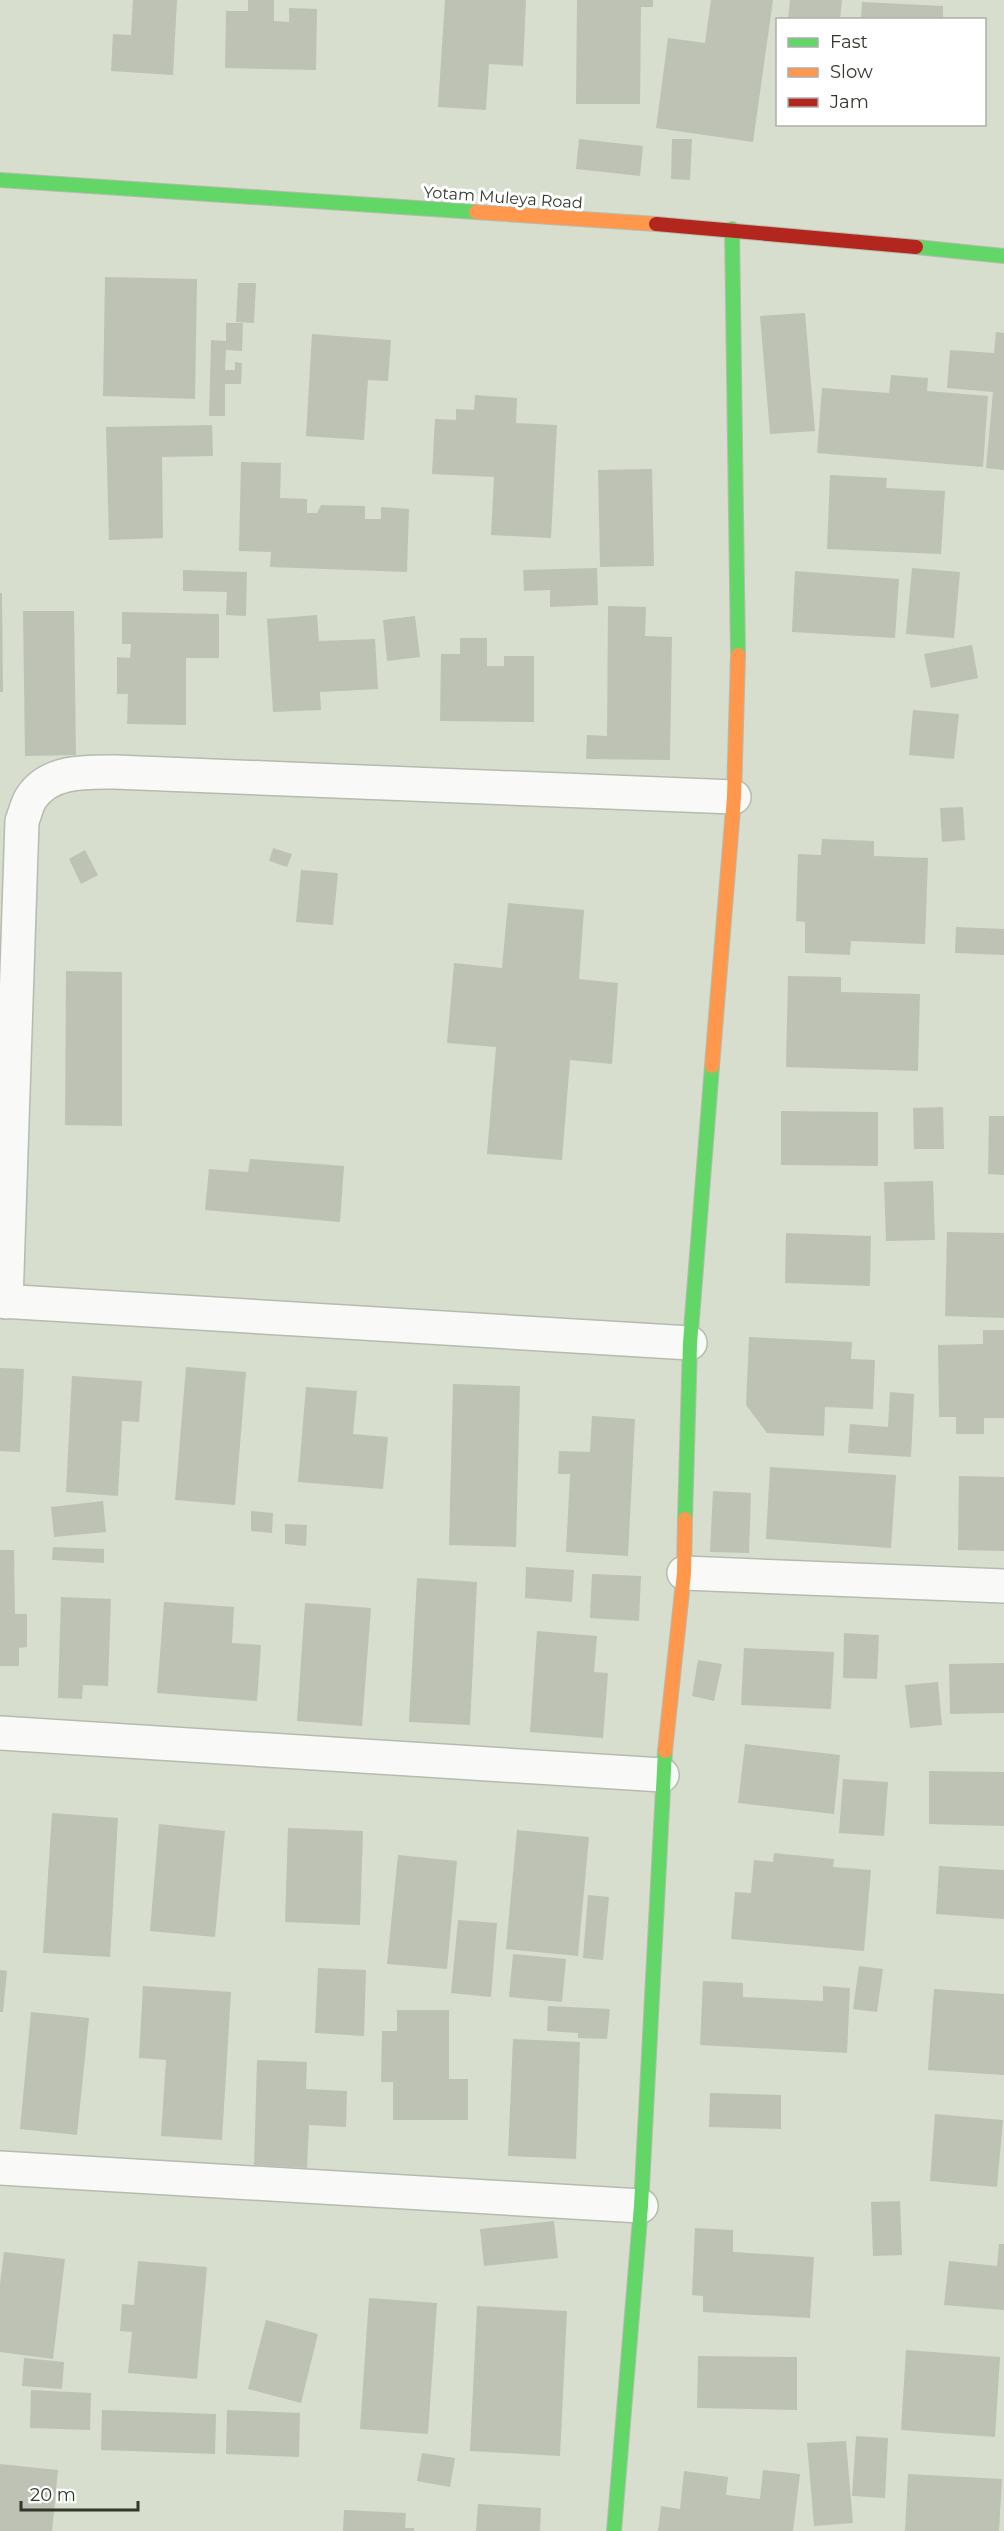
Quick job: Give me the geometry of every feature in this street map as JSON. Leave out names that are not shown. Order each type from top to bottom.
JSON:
[{"type":"street","name":"Yotam Muleya Road","points":[[0,180],[732,229],[1004,256]]},
{"type":"street","points":[[614,2531],[641,2206],[662,1775],[684,1573],[690,1343],[734,797],[738,654],[732,229]]},
{"type":"street","points":[[690,1343],[3,1302],[22,821],[31,797],[53,778],[82,772],[734,797]]},
{"type":"street","points":[[684,1573],[1004,1586]]},
{"type":"street","points":[[0,1733],[662,1775]]},
{"type":"street","points":[[0,2168],[641,2206]]},
{"type":"building","points":[[133,0],[177,0],[173,75],[111,71],[113,34],[131,35]]},
{"type":"building","points":[[248,0],[274,0],[274,21],[289,22],[289,8],[317,9],[316,70],[225,68],[226,11],[248,11]]},
{"type":"building","points":[[445,0],[526,0],[523,66],[489,64],[486,110],[438,107]]},
{"type":"building","points":[[577,0],[653,0],[653,7],[641,7],[640,104],[576,104]]},
{"type":"building","points":[[711,0],[773,0],[753,142],[656,128],[668,38],[705,43]]},
{"type":"building","points":[[790,0],[842,0],[840,18],[788,18]]},
{"type":"building","points":[[862,2],[943,6],[943,18],[861,18]]},
{"type":"building","points":[[579,139],[643,146],[640,176],[576,169]]},
{"type":"building","points":[[672,139],[692,139],[690,180],[671,179]]},
{"type":"building","points":[[105,277],[197,279],[195,399],[103,396]]},
{"type":"building","points":[[238,283],[256,283],[254,323],[236,322]]},
{"type":"building","points":[[805,313],[815,431],[770,434],[760,316]]},
{"type":"building","points":[[226,323],[243,323],[242,351],[226,350],[225,370],[235,370],[235,362],[242,363],[241,384],[225,384],[225,416],[209,416],[211,340],[226,341]]},
{"type":"building","points":[[996,332],[1004,333],[1004,470],[986,468],[993,392],[947,388],[950,350],[994,353]]},
{"type":"building","points":[[312,334],[391,340],[388,381],[368,380],[364,440],[306,436]]},
{"type":"building","points":[[891,375],[928,378],[927,391],[988,396],[983,467],[817,453],[822,388],[889,393]]},
{"type":"building","points":[[475,395],[517,398],[516,423],[557,425],[551,538],[491,535],[494,477],[432,474],[435,419],[456,420],[456,409],[474,410]]},
{"type":"building","points":[[212,425],[213,456],[162,457],[163,538],[109,540],[106,427]]},
{"type":"building","points":[[241,462],[281,463],[280,498],[307,499],[307,513],[317,513],[321,505],[365,506],[365,519],[381,519],[381,507],[409,509],[407,572],[270,567],[271,552],[239,551]]},
{"type":"building","points":[[652,469],[654,566],[600,567],[598,470]]},
{"type":"building","points":[[830,475],[887,478],[886,488],[945,491],[941,554],[827,549]]},
{"type":"building","points":[[597,568],[598,605],[550,607],[550,590],[524,591],[523,570]]},
{"type":"building","points":[[912,568],[960,572],[954,638],[906,634]]},
{"type":"building","points":[[183,570],[247,572],[246,616],[226,615],[227,592],[183,591]]},
{"type":"building","points":[[795,571],[899,579],[895,638],[792,632]]},
{"type":"building","points":[[0,593],[2,593],[3,692],[0,692]]},
{"type":"building","points":[[608,606],[646,607],[645,636],[672,637],[670,760],[586,759],[587,735],[607,736]]},
{"type":"building","points":[[23,611],[74,611],[76,755],[25,756]]},
{"type":"building","points":[[122,612],[219,614],[219,658],[186,658],[186,725],[127,724],[128,694],[117,694],[117,657],[130,658],[131,644],[122,644]]},
{"type":"building","points":[[317,615],[319,641],[375,639],[378,689],[320,692],[321,710],[273,712],[267,619]]},
{"type":"building","points":[[415,616],[420,657],[387,661],[383,620]]},
{"type":"building","points":[[460,638],[487,638],[487,666],[504,666],[504,656],[534,656],[534,722],[440,721],[441,654],[460,654]]},
{"type":"building","points":[[972,645],[978,678],[931,688],[924,654]]},
{"type":"building","points":[[913,710],[959,714],[954,759],[909,755]]},
{"type":"building","points":[[963,807],[965,840],[942,842],[940,808]]},
{"type":"building","points":[[822,839],[874,841],[874,856],[928,858],[925,944],[851,941],[850,955],[805,953],[805,922],[796,921],[798,854],[821,855]]},
{"type":"building","points":[[273,848],[292,854],[287,867],[269,861]]},
{"type":"building","points":[[85,850],[98,875],[81,884],[69,859]]},
{"type":"building","points":[[301,870],[338,873],[333,925],[296,922]]},
{"type":"building","points":[[508,903],[584,910],[579,979],[618,983],[612,1064],[570,1060],[562,1160],[487,1154],[496,1047],[447,1043],[454,963],[502,968]]},
{"type":"building","points":[[956,927],[1004,929],[1004,955],[955,953]]},
{"type":"building","points":[[66,971],[122,972],[122,1126],[65,1125]]},
{"type":"building","points":[[788,976],[841,977],[841,992],[920,994],[918,1071],[786,1067]]},
{"type":"building","points":[[943,1107],[944,1149],[914,1149],[913,1108]]},
{"type":"building","points":[[781,1111],[878,1112],[878,1166],[781,1165]]},
{"type":"building","points":[[989,1116],[1004,1116],[1004,1175],[988,1174]]},
{"type":"building","points":[[250,1159],[344,1166],[340,1222],[205,1210],[209,1169],[248,1172]]},
{"type":"building","points":[[933,1181],[935,1240],[886,1241],[884,1182]]},
{"type":"building","points":[[947,1232],[1004,1233],[1004,1318],[945,1316]]},
{"type":"building","points":[[786,1233],[871,1236],[870,1286],[785,1283]]},
{"type":"building","points":[[983,1330],[1004,1330],[1004,1418],[984,1418],[984,1434],[956,1434],[956,1417],[939,1417],[938,1345],[983,1344]]},
{"type":"building","points":[[749,1337],[852,1342],[851,1359],[875,1360],[873,1409],[825,1407],[824,1436],[767,1433],[746,1405]]},
{"type":"building","points":[[186,1367],[246,1372],[235,1505],[175,1500]]},
{"type":"building","points":[[0,1368],[24,1369],[20,1452],[0,1451]]},
{"type":"building","points":[[72,1376],[142,1381],[139,1422],[122,1421],[118,1496],[66,1492]]},
{"type":"building","points":[[453,1384],[520,1386],[516,1547],[449,1545]]},
{"type":"building","points":[[306,1387],[357,1391],[353,1434],[388,1437],[383,1489],[298,1482]]},
{"type":"building","points":[[890,1392],[914,1394],[911,1457],[848,1453],[850,1424],[888,1427]]},
{"type":"building","points":[[592,1416],[635,1419],[628,1556],[566,1552],[570,1474],[558,1474],[559,1451],[590,1452]]},
{"type":"building","points":[[770,1467],[896,1475],[891,1548],[766,1539]]},
{"type":"building","points":[[959,1476],[1004,1477],[1004,1551],[958,1550]]},
{"type":"building","points":[[713,1491],[751,1493],[749,1553],[710,1552]]},
{"type":"building","points":[[103,1501],[106,1532],[54,1537],[51,1507]]},
{"type":"building","points":[[251,1511],[273,1513],[272,1533],[251,1531]]},
{"type":"building","points":[[285,1524],[307,1525],[306,1546],[285,1544]]},
{"type":"building","points":[[53,1547],[104,1549],[104,1563],[52,1560]]},
{"type":"building","points":[[0,1550],[14,1550],[15,1614],[27,1614],[27,1647],[19,1648],[19,1666],[0,1666]]},
{"type":"building","points":[[526,1567],[574,1570],[572,1602],[525,1598]]},
{"type":"building","points":[[592,1574],[641,1576],[639,1621],[590,1618]]},
{"type":"building","points":[[417,1578],[477,1582],[470,1725],[409,1722]]},
{"type":"building","points":[[61,1597],[111,1599],[108,1686],[83,1685],[82,1699],[58,1698]]},
{"type":"building","points":[[164,1602],[234,1607],[232,1643],[261,1645],[257,1701],[157,1693]]},
{"type":"building","points":[[305,1603],[371,1608],[362,1726],[297,1721]]},
{"type":"building","points":[[537,1631],[597,1636],[594,1672],[608,1673],[603,1738],[530,1732]]},
{"type":"building","points":[[844,1633],[879,1635],[877,1679],[843,1678]]},
{"type":"building","points":[[744,1648],[834,1652],[831,1709],[741,1705]]},
{"type":"building","points":[[698,1660],[722,1664],[714,1701],[692,1696]]},
{"type":"building","points":[[1004,1663],[1004,1713],[950,1714],[949,1664]]},
{"type":"building","points":[[938,1682],[942,1725],[910,1728],[905,1685]]},
{"type":"building","points":[[745,1744],[840,1755],[834,1814],[738,1803]]},
{"type":"building","points":[[929,1771],[1004,1772],[1004,1826],[929,1824]]},
{"type":"building","points":[[843,1779],[888,1782],[884,1836],[839,1833]]},
{"type":"building","points":[[52,1813],[118,1818],[110,1957],[43,1953]]},
{"type":"building","points":[[159,1824],[225,1831],[215,1937],[150,1931]]},
{"type":"building","points":[[288,1828],[363,1831],[360,1925],[285,1922]]},
{"type":"building","points":[[517,1830],[589,1837],[578,1956],[506,1949]]},
{"type":"building","points":[[774,1853],[834,1859],[833,1867],[871,1870],[864,1951],[731,1939],[735,1892],[751,1893],[754,1860],[773,1862]]},
{"type":"building","points":[[398,1855],[457,1861],[447,1969],[387,1964]]},
{"type":"building","points":[[939,1866],[1004,1870],[1004,1919],[936,1914]]},
{"type":"building","points":[[588,1895],[609,1897],[603,1960],[583,1958]]},
{"type":"building","points":[[458,1920],[497,1923],[491,1997],[451,1993]]},
{"type":"building","points":[[513,1954],[566,1959],[562,2002],[509,1997]]},
{"type":"building","points":[[859,1966],[883,1969],[877,2012],[853,2009]]},
{"type":"building","points":[[318,1968],[366,1970],[364,2036],[315,2033]]},
{"type":"building","points":[[0,1970],[7,1971],[3,2012],[0,2012]]},
{"type":"building","points":[[703,1981],[743,1983],[743,1997],[823,2001],[823,1986],[850,1988],[847,2053],[700,2045]]},
{"type":"building","points":[[143,1986],[231,1992],[222,2140],[161,2136],[166,2060],[139,2058]]},
{"type":"building","points":[[934,1989],[1004,1994],[1004,2075],[928,2070]]},
{"type":"building","points":[[548,2006],[610,2009],[607,2039],[578,2038],[578,2033],[547,2031]]},
{"type":"building","points":[[397,2010],[449,2010],[449,2079],[468,2079],[468,2120],[393,2120],[393,2082],[381,2082],[382,2031],[397,2031]]},
{"type":"building","points":[[31,2012],[89,2018],[77,2135],[20,2129]]},
{"type":"building","points":[[513,2039],[580,2042],[576,2159],[508,2156]]},
{"type":"building","points":[[257,2060],[307,2062],[306,2089],[347,2091],[346,2127],[309,2125],[307,2168],[254,2165]]},
{"type":"building","points":[[710,2093],[781,2095],[781,2129],[709,2127]]},
{"type":"building","points":[[935,2114],[1003,2120],[997,2187],[930,2181]]},
{"type":"building","points":[[900,2201],[902,2255],[873,2256],[871,2202]]},
{"type":"building","points":[[554,2221],[558,2258],[484,2266],[480,2229]]},
{"type":"building","points":[[695,2228],[733,2230],[733,2252],[814,2257],[810,2318],[703,2312],[703,2296],[692,2295]]},
{"type":"building","points":[[999,2244],[1004,2244],[1004,2310],[944,2305],[949,2261],[997,2266]]},
{"type":"building","points":[[4,2252],[65,2259],[53,2359],[0,2352],[0,2284]]},
{"type":"building","points":[[138,2261],[207,2267],[197,2379],[128,2373],[132,2332],[120,2331],[122,2304],[134,2305]]},
{"type":"building","points":[[369,2298],[437,2303],[428,2434],[360,2429]]},
{"type":"building","points":[[477,2306],[567,2311],[560,2456],[470,2451]]},
{"type":"building","points":[[266,2320],[318,2334],[301,2403],[248,2389]]},
{"type":"building","points":[[906,2350],[1000,2357],[995,2437],[901,2430]]},
{"type":"building","points":[[698,2356],[797,2357],[797,2410],[697,2408]]},
{"type":"building","points":[[24,2358],[64,2362],[62,2389],[22,2386]]},
{"type":"building","points":[[31,2390],[91,2393],[90,2430],[30,2428]]},
{"type":"building","points":[[102,2410],[216,2414],[215,2454],[101,2450]]},
{"type":"building","points":[[227,2410],[300,2413],[299,2457],[226,2454]]},
{"type":"building","points":[[856,2436],[888,2438],[885,2498],[852,2496]]},
{"type":"building","points":[[846,2441],[853,2523],[814,2526],[807,2443]]},
{"type":"building","points":[[422,2453],[455,2458],[450,2487],[417,2481]]},
{"type":"building","points":[[0,2464],[58,2470],[52,2531],[0,2531]]},
{"type":"building","points":[[763,2470],[800,2474],[793,2531],[658,2531],[661,2506],[680,2509],[684,2471],[728,2477],[726,2495],[760,2499]]},
{"type":"building","points":[[908,2474],[1002,2479],[999,2531],[905,2531]]},
{"type":"building","points":[[478,2504],[541,2508],[540,2531],[476,2531]]},
{"type":"building","points":[[344,2510],[406,2513],[405,2528],[414,2528],[414,2531],[343,2531]]},
{"type":"traffic: fast","points":[[0,180],[476,212]]},
{"type":"traffic: fast","points":[[732,229],[738,655]]},
{"type":"traffic: fast","points":[[916,247],[1004,256]]},
{"type":"traffic: fast","points":[[685,1519],[690,1343],[712,1066]]},
{"type":"traffic: fast","points":[[614,2531],[641,2206],[665,1751]]},
{"type":"traffic: slow","points":[[476,212],[656,224]]},
{"type":"traffic: slow","points":[[712,1066],[734,797],[738,655]]},
{"type":"traffic: slow","points":[[665,1751],[684,1573],[685,1519]]},
{"type":"traffic: jam","points":[[656,224],[916,247]]}]
